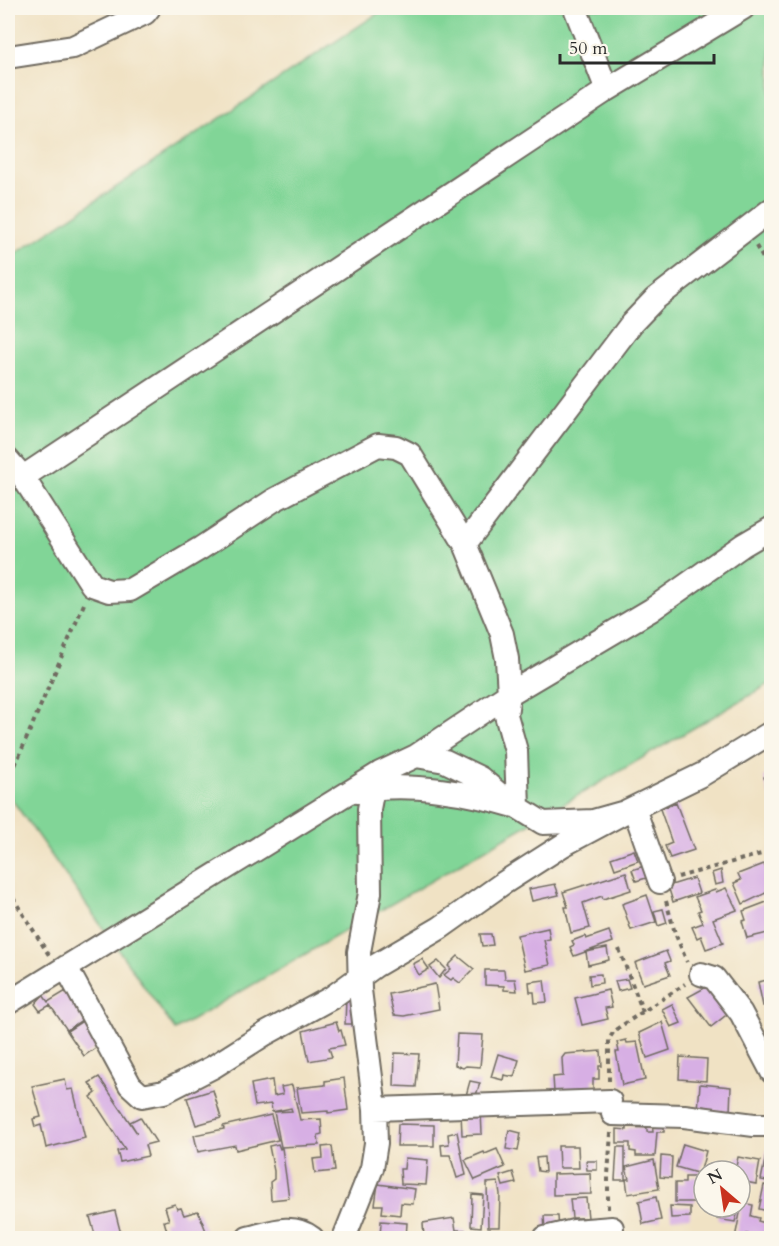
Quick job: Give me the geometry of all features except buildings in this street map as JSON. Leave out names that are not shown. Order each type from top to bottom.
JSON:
[{"type":"street","points":[[8,57],[73,47],[145,13],[149,8]]},
{"type":"street","points":[[575,8],[607,90]]},
{"type":"street","points":[[23,477],[607,90],[743,8]]},
{"type":"street","points":[[465,544],[632,323],[655,299],[771,209]]},
{"type":"street","points":[[8,460],[23,477],[92,585],[108,591],[130,590],[201,548],[274,500],[378,445],[396,447],[410,453],[465,544],[502,634],[507,659],[509,694],[506,715],[516,750],[518,807]]},
{"type":"street","points":[[8,1003],[346,795],[377,781],[509,694],[651,610],[771,528]]},
{"type":"street","points":[[62,969],[130,1085],[142,1096],[164,1092],[331,998],[360,976],[440,928],[563,845],[703,774],[771,732]]},
{"type":"street","points":[[416,756],[445,761],[480,778],[543,823],[593,821],[629,810]]},
{"type":"street","points":[[377,781],[408,788],[492,799],[518,807]]},
{"type":"street","points":[[344,1239],[372,1168],[376,1143],[375,1109],[359,952],[370,893],[369,809],[377,781]]},
{"type":"street","points":[[629,810],[660,882]]},
{"type":"street","points":[[701,974],[714,978],[741,1013],[771,1072]]},
{"type":"street","points":[[375,1109],[611,1107],[754,1125],[771,1125]]},
{"type":"street","points":[[545,1239],[574,1231],[612,1228]]},
{"type":"street","points":[[248,1239],[283,1229],[296,1229],[312,1239]]},
{"type":"path","points":[[746,228],[771,274]]},
{"type":"path","points":[[8,782],[92,585]]},
{"type":"path","points":[[612,1228],[607,1208],[611,1107],[609,1039],[615,1030],[701,974],[688,964],[675,933],[660,882],[771,850]]},
{"type":"path","points":[[8,890],[62,969]]},
{"type":"path","points":[[619,949],[643,1011]]},
{"type":"green space","points":[[386,8],[771,8],[771,683],[175,1030],[8,794],[8,259]]}]
